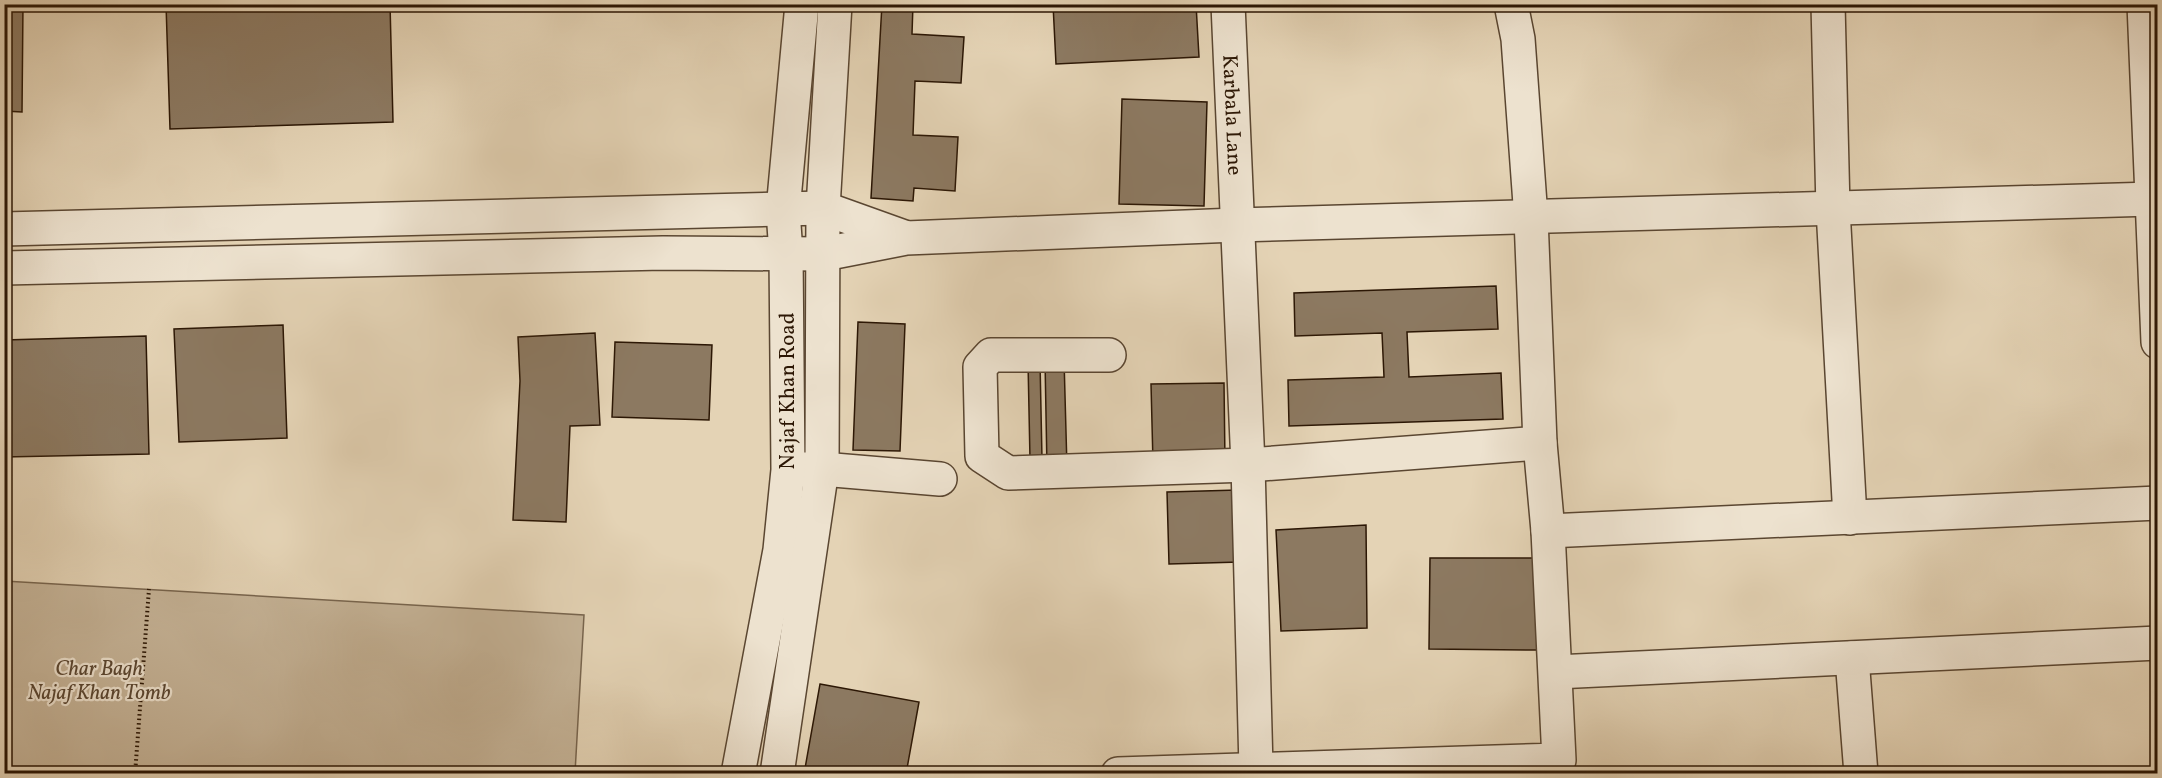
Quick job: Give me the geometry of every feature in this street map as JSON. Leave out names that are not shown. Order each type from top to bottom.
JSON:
[{"type":"street","name":"Najaf Khan Road","points":[[738,774],[780,550],[788,470],[786,254],[783,210],[802,4]]},
{"type":"street","points":[[777,774],[822,468],[823,208],[835,4]]},
{"type":"street","name":"Karbala Lane","points":[[1228,4],[1248,465],[1256,768]]},
{"type":"street","points":[[1118,774],[1256,768],[1559,767],[1548,531],[1540,443],[1531,218],[1517,30],[1511,4]]},
{"type":"street","points":[[1828,4],[1833,209],[1850,518]]},
{"type":"street","points":[[2144,4],[2153,87],[2152,199],[2157,342]]},
{"type":"street","points":[[4,268],[651,253],[824,254],[906,238],[1236,225],[2152,199]]},
{"type":"street","points":[[4,229],[823,208],[906,238]]},
{"type":"street","points":[[1109,355],[991,355],[980,367],[982,456],[1008,473],[1248,465],[1540,443]]},
{"type":"street","points":[[788,470],[822,468],[940,479]]},
{"type":"street","points":[[1548,531],[2157,503]]},
{"type":"street","points":[[1556,672],[2157,644]]},
{"type":"street","points":[[1852,658],[1861,774]]},
{"type":"path","points":[[135,774],[149,589]]},
{"type":"green space","name":"Char Bagh Najaf Khan Tomb","points":[[4,581],[584,615],[575,773],[5,773]]},
{"type":"building","points":[[4,4],[23,4],[22,112],[4,111]]},
{"type":"building","points":[[166,4],[390,4],[393,122],[170,129]]},
{"type":"building","points":[[882,4],[913,4],[912,34],[964,37],[961,83],[915,81],[913,135],[958,137],[955,191],[914,188],[913,201],[871,198]]},
{"type":"building","points":[[1053,4],[1196,4],[1199,57],[1056,64]]},
{"type":"building","points":[[1526,4],[1604,4],[1604,6],[1526,8]]},
{"type":"building","points":[[1122,99],[1207,102],[1204,206],[1119,204]]},
{"type":"building","points":[[1496,286],[1498,329],[1407,332],[1409,377],[1501,373],[1503,419],[1289,426],[1288,380],[1384,377],[1382,333],[1295,336],[1294,293]]},
{"type":"building","points":[[858,322],[905,324],[900,451],[853,450]]},
{"type":"building","points":[[283,325],[287,438],[179,442],[174,329]]},
{"type":"building","points":[[595,333],[600,425],[570,426],[566,522],[513,520],[520,381],[518,337]]},
{"type":"building","points":[[146,336],[149,454],[4,457],[4,340]]},
{"type":"building","points":[[615,342],[712,345],[709,420],[612,417]]},
{"type":"building","points":[[1064,359],[1067,468],[1047,468],[1045,360]]},
{"type":"building","points":[[1028,362],[1040,362],[1042,459],[1030,459]]},
{"type":"building","points":[[1224,383],[1225,462],[1153,463],[1151,384]]},
{"type":"building","points":[[1238,490],[1240,562],[1169,564],[1167,492]]},
{"type":"building","points":[[1366,525],[1367,628],[1281,631],[1276,530]]},
{"type":"building","points":[[1430,558],[1538,558],[1537,650],[1429,649]]},
{"type":"building","points":[[820,684],[919,702],[906,774],[804,774]]}]
